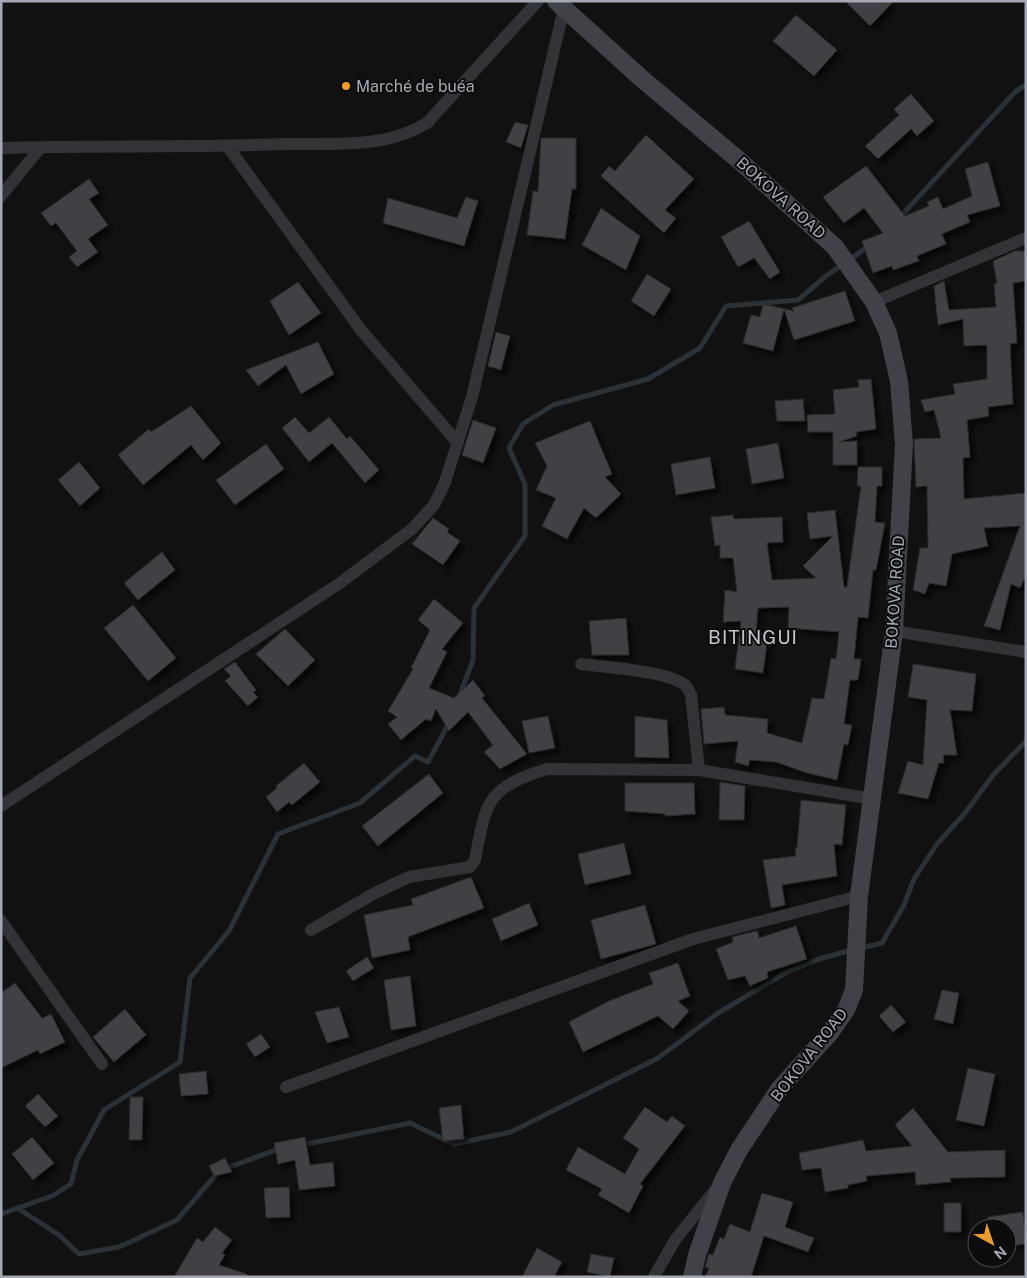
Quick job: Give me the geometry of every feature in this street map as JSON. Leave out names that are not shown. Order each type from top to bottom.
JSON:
[{"type":"street","points":[[1,148],[41,146],[228,146],[384,141],[410,134],[427,123],[538,1]]},
{"type":"street","points":[[1,806],[340,583],[412,529],[434,505],[444,485],[472,397],[560,5]]},
{"type":"street","name":"BOKOVA ROAD","points":[[560,5],[641,78],[741,162],[835,247],[874,302],[888,333],[900,381],[904,444],[894,631],[873,800],[858,896],[854,990],[846,1010],[829,1034],[780,1088],[739,1150],[722,1183],[696,1255],[692,1277]]},
{"type":"street","points":[[1,196],[41,146]]},
{"type":"street","points":[[228,146],[361,330],[458,443]]},
{"type":"street","points":[[874,302],[1026,238]]},
{"type":"street","points":[[894,631],[1026,652]]},
{"type":"street","points":[[581,664],[641,671],[676,680],[686,685],[691,694],[699,770]]},
{"type":"street","points":[[311,930],[375,893],[409,877],[470,866],[475,860],[486,810],[499,790],[547,769],[699,770],[873,800]]},
{"type":"street","points":[[286,1087],[693,939],[858,896]]},
{"type":"street","points":[[1,920],[102,1064]]},
{"type":"street","points":[[654,1277],[675,1240],[722,1183]]},
{"type":"building","points":[[845,1],[894,1],[870,26]]},
{"type":"building","points":[[796,15],[837,50],[814,76],[773,41]]},
{"type":"building","points":[[911,94],[934,121],[917,136],[911,129],[878,159],[865,146],[899,115],[894,109]]},
{"type":"building","points":[[515,122],[528,125],[521,148],[506,142]]},
{"type":"building","points":[[646,135],[694,179],[665,210],[676,218],[664,233],[601,176],[609,166],[615,171]]},
{"type":"building","points":[[541,138],[576,138],[576,189],[572,189],[565,239],[527,235],[533,191],[538,192]]},
{"type":"building","points":[[988,162],[1000,206],[967,215],[970,222],[942,234],[946,244],[917,256],[919,261],[893,270],[892,266],[873,273],[862,241],[883,233],[864,208],[844,223],[823,197],[866,166],[905,216],[929,206],[927,202],[938,197],[943,209],[972,196],[965,169]]},
{"type":"building","points":[[89,179],[99,193],[89,199],[108,225],[88,239],[98,252],[77,267],[69,257],[77,251],[56,223],[51,226],[41,213]]},
{"type":"building","points":[[466,197],[478,201],[464,246],[383,223],[388,198],[457,218]]},
{"type":"building","points":[[601,208],[640,236],[626,270],[582,245]]},
{"type":"building","points":[[749,221],[780,272],[770,279],[754,258],[738,267],[721,237]]},
{"type":"building","points":[[1015,251],[1026,251],[1026,281],[1013,283],[1017,343],[1010,344],[1013,404],[988,407],[989,416],[967,420],[970,457],[963,458],[964,499],[1026,493],[1026,575],[1020,588],[1011,584],[1000,630],[984,626],[1020,526],[984,528],[988,546],[952,554],[946,586],[929,583],[925,594],[913,590],[920,548],[928,548],[927,486],[916,487],[914,439],[941,438],[934,410],[925,412],[921,400],[955,394],[953,384],[987,379],[987,345],[964,346],[963,319],[938,325],[934,286],[944,281],[949,310],[996,307],[994,284],[997,283],[993,261]]},
{"type":"building","points":[[647,274],[671,289],[654,316],[631,301]]},
{"type":"building","points":[[298,282],[321,313],[289,335],[270,301]]},
{"type":"building","points":[[845,291],[855,321],[794,340],[784,309],[773,351],[743,343],[751,315],[760,317],[763,304],[794,311],[792,308]]},
{"type":"building","points":[[496,332],[510,336],[501,370],[488,366]]},
{"type":"building","points":[[318,342],[334,374],[301,394],[286,365],[258,386],[246,370]]},
{"type":"building","points":[[871,379],[876,429],[856,432],[857,436],[839,442],[857,441],[857,465],[833,465],[833,432],[808,432],[807,415],[835,414],[833,390],[859,387],[858,380]]},
{"type":"building","points":[[803,399],[805,421],[777,421],[775,401]]},
{"type":"building","points":[[191,406],[221,443],[203,460],[191,445],[143,485],[118,455],[149,429],[151,432]]},
{"type":"building","points":[[295,417],[309,433],[329,417],[347,439],[350,436],[379,470],[365,483],[332,443],[309,462],[282,428]]},
{"type":"building","points":[[473,420],[496,428],[483,463],[462,455]]},
{"type":"building","points":[[590,421],[612,474],[605,477],[621,494],[596,518],[584,508],[567,539],[542,526],[556,498],[536,490],[547,466],[535,443]]},
{"type":"building","points":[[778,443],[784,478],[752,484],[746,449]]},
{"type":"building","points":[[266,444],[284,469],[235,505],[216,480]]},
{"type":"building","points":[[710,457],[715,488],[676,495],[671,464]]},
{"type":"building","points":[[79,462],[100,488],[80,506],[58,480]]},
{"type":"building","points":[[858,467],[882,467],[882,486],[877,486],[875,522],[885,523],[876,570],[873,570],[868,618],[858,617],[854,659],[861,659],[858,680],[850,680],[844,724],[852,725],[848,745],[844,744],[837,780],[807,773],[776,762],[750,760],[748,766],[735,762],[738,741],[704,744],[701,709],[724,707],[725,715],[768,719],[767,733],[802,743],[812,698],[824,699],[831,658],[836,659],[839,632],[788,628],[789,607],[758,608],[756,633],[768,635],[763,673],[735,669],[741,621],[723,622],[725,590],[737,592],[733,558],[720,558],[720,545],[715,546],[711,517],[733,515],[734,519],[782,517],[783,542],[767,543],[772,580],[816,578],[803,566],[833,536],[810,539],[807,513],[835,510],[844,587],[847,587],[861,486],[857,486]]},
{"type":"building","points":[[433,518],[449,529],[447,532],[460,541],[443,565],[412,544]]},
{"type":"building","points":[[162,552],[175,570],[138,600],[124,583]]},
{"type":"building","points":[[434,599],[463,623],[442,649],[447,652],[429,688],[454,698],[473,680],[485,696],[482,698],[527,754],[500,769],[484,752],[493,745],[468,712],[449,731],[436,709],[431,721],[426,719],[401,740],[388,724],[397,717],[388,711],[413,669],[411,668],[430,630],[418,620]]},
{"type":"building","points":[[133,605],[176,658],[148,681],[104,628]]},
{"type":"building","points":[[626,618],[629,655],[592,655],[589,621]]},
{"type":"building","points":[[285,629],[315,660],[288,686],[256,654]]},
{"type":"building","points":[[235,662],[256,690],[253,692],[258,697],[248,706],[225,681],[231,676],[224,669]]},
{"type":"building","points":[[913,664],[976,674],[972,711],[950,710],[957,755],[943,755],[944,763],[939,763],[928,799],[898,793],[908,761],[923,765],[927,700],[908,697]]},
{"type":"building","points":[[548,716],[555,748],[529,753],[522,721]]},
{"type":"building","points":[[635,716],[667,720],[669,758],[635,757]]},
{"type":"building","points":[[304,763],[320,782],[292,805],[289,802],[277,812],[266,797],[277,788],[276,786]]},
{"type":"building","points":[[429,774],[443,793],[378,846],[362,826]]},
{"type":"building","points":[[720,782],[745,786],[744,820],[719,820]]},
{"type":"building","points":[[625,783],[694,783],[695,814],[665,816],[665,814],[625,811]]},
{"type":"building","points":[[801,800],[846,805],[842,845],[834,844],[837,876],[782,885],[785,905],[771,908],[763,860],[796,856],[795,848],[797,848]]},
{"type":"building","points":[[624,843],[631,874],[585,885],[578,854]]},
{"type":"building","points":[[471,877],[484,908],[408,937],[410,950],[372,958],[364,915],[413,905],[411,899]]},
{"type":"building","points":[[529,903],[538,925],[501,941],[492,919]]},
{"type":"building","points":[[645,905],[656,944],[601,959],[591,920]]},
{"type":"building","points":[[796,926],[807,959],[767,972],[768,978],[750,986],[745,976],[728,980],[716,949],[733,942],[732,937],[756,931],[759,938]]},
{"type":"building","points":[[367,957],[374,968],[353,981],[346,971]]},
{"type":"building","points":[[678,963],[690,996],[678,1001],[689,1011],[673,1029],[658,1016],[583,1052],[569,1022],[609,1001],[653,984],[649,973]]},
{"type":"building","points":[[410,976],[416,1026],[391,1030],[384,980]]},
{"type":"building","points":[[15,983],[42,1018],[51,1014],[65,1042],[40,1054],[38,1050],[1,1068],[1,993]]},
{"type":"building","points":[[942,990],[959,993],[953,1024],[934,1019]]},
{"type":"building","points":[[891,1005],[906,1022],[893,1032],[879,1016]]},
{"type":"building","points":[[339,1007],[349,1037],[327,1043],[315,1012]]},
{"type":"building","points":[[125,1009],[146,1035],[114,1062],[93,1037]]},
{"type":"building","points":[[261,1034],[270,1047],[255,1057],[246,1044]]},
{"type":"building","points":[[968,1068],[995,1074],[984,1126],[956,1120]]},
{"type":"building","points":[[206,1071],[208,1094],[181,1096],[179,1074]]},
{"type":"building","points":[[38,1094],[58,1116],[45,1127],[25,1106]]},
{"type":"building","points":[[130,1097],[143,1097],[142,1140],[129,1140]]},
{"type":"building","points":[[461,1105],[464,1139],[443,1141],[439,1108]]},
{"type":"building","points":[[645,1107],[667,1122],[672,1116],[685,1126],[640,1184],[643,1186],[629,1213],[598,1195],[602,1189],[566,1170],[578,1147],[625,1174],[639,1149],[623,1138]]},
{"type":"building","points":[[913,1108],[948,1152],[1005,1150],[1005,1177],[950,1178],[951,1182],[916,1185],[915,1172],[866,1176],[867,1181],[848,1185],[848,1188],[825,1192],[821,1168],[802,1170],[799,1153],[863,1140],[866,1151],[912,1146],[895,1125]]},
{"type":"building","points":[[32,1137],[54,1163],[33,1180],[12,1154]]},
{"type":"building","points":[[305,1137],[310,1165],[333,1162],[335,1186],[299,1190],[295,1160],[278,1164],[274,1143]]},
{"type":"building","points":[[225,1158],[232,1172],[214,1176],[209,1166]]},
{"type":"building","points":[[289,1187],[290,1217],[266,1218],[264,1188]]},
{"type":"building","points":[[762,1193],[793,1202],[785,1227],[814,1238],[808,1252],[764,1236],[751,1277],[705,1277],[709,1268],[705,1267],[709,1254],[713,1255],[720,1237],[724,1239],[730,1224],[750,1232]]},
{"type":"building","points":[[944,1203],[961,1203],[961,1232],[944,1232]]},
{"type":"building","points":[[1023,1212],[1026,1244],[1017,1245],[1017,1218],[988,1217]]},
{"type":"building","points":[[215,1227],[232,1240],[222,1253],[225,1255],[219,1265],[247,1274],[247,1277],[174,1277],[197,1238],[203,1242]]},
{"type":"building","points":[[537,1248],[562,1262],[554,1277],[522,1277]]},
{"type":"building","points":[[591,1254],[614,1258],[610,1277],[587,1272]]},
{"type":"waterway","points":[[899,218],[1016,91],[1026,85]]},
{"type":"waterway","points":[[459,697],[473,660],[474,608],[525,536],[525,484],[509,448],[523,424],[553,405],[648,379],[700,348],[726,306],[798,300],[826,276],[869,246]]},
{"type":"waterway","points":[[1,1214],[52,1196],[71,1184],[77,1160],[104,1110],[180,1062],[190,978],[229,931],[278,834],[360,803],[415,756],[428,762],[450,721]]},
{"type":"waterway","points":[[861,948],[882,943],[904,905],[914,879],[937,844],[965,813],[994,774],[1026,741]]},
{"type":"waterway","points":[[302,1145],[410,1123],[454,1144],[511,1132],[658,1058],[718,1013],[787,972],[819,959],[852,950]]},
{"type":"waterway","points":[[17,1208],[59,1235],[79,1254],[119,1247],[177,1220],[219,1171],[281,1148]]},
{"type":"place","name":"Marché de buéa","points":[[346,86]]},
{"type":"district","name":"BITINGUI","points":[[753,637]]}]
